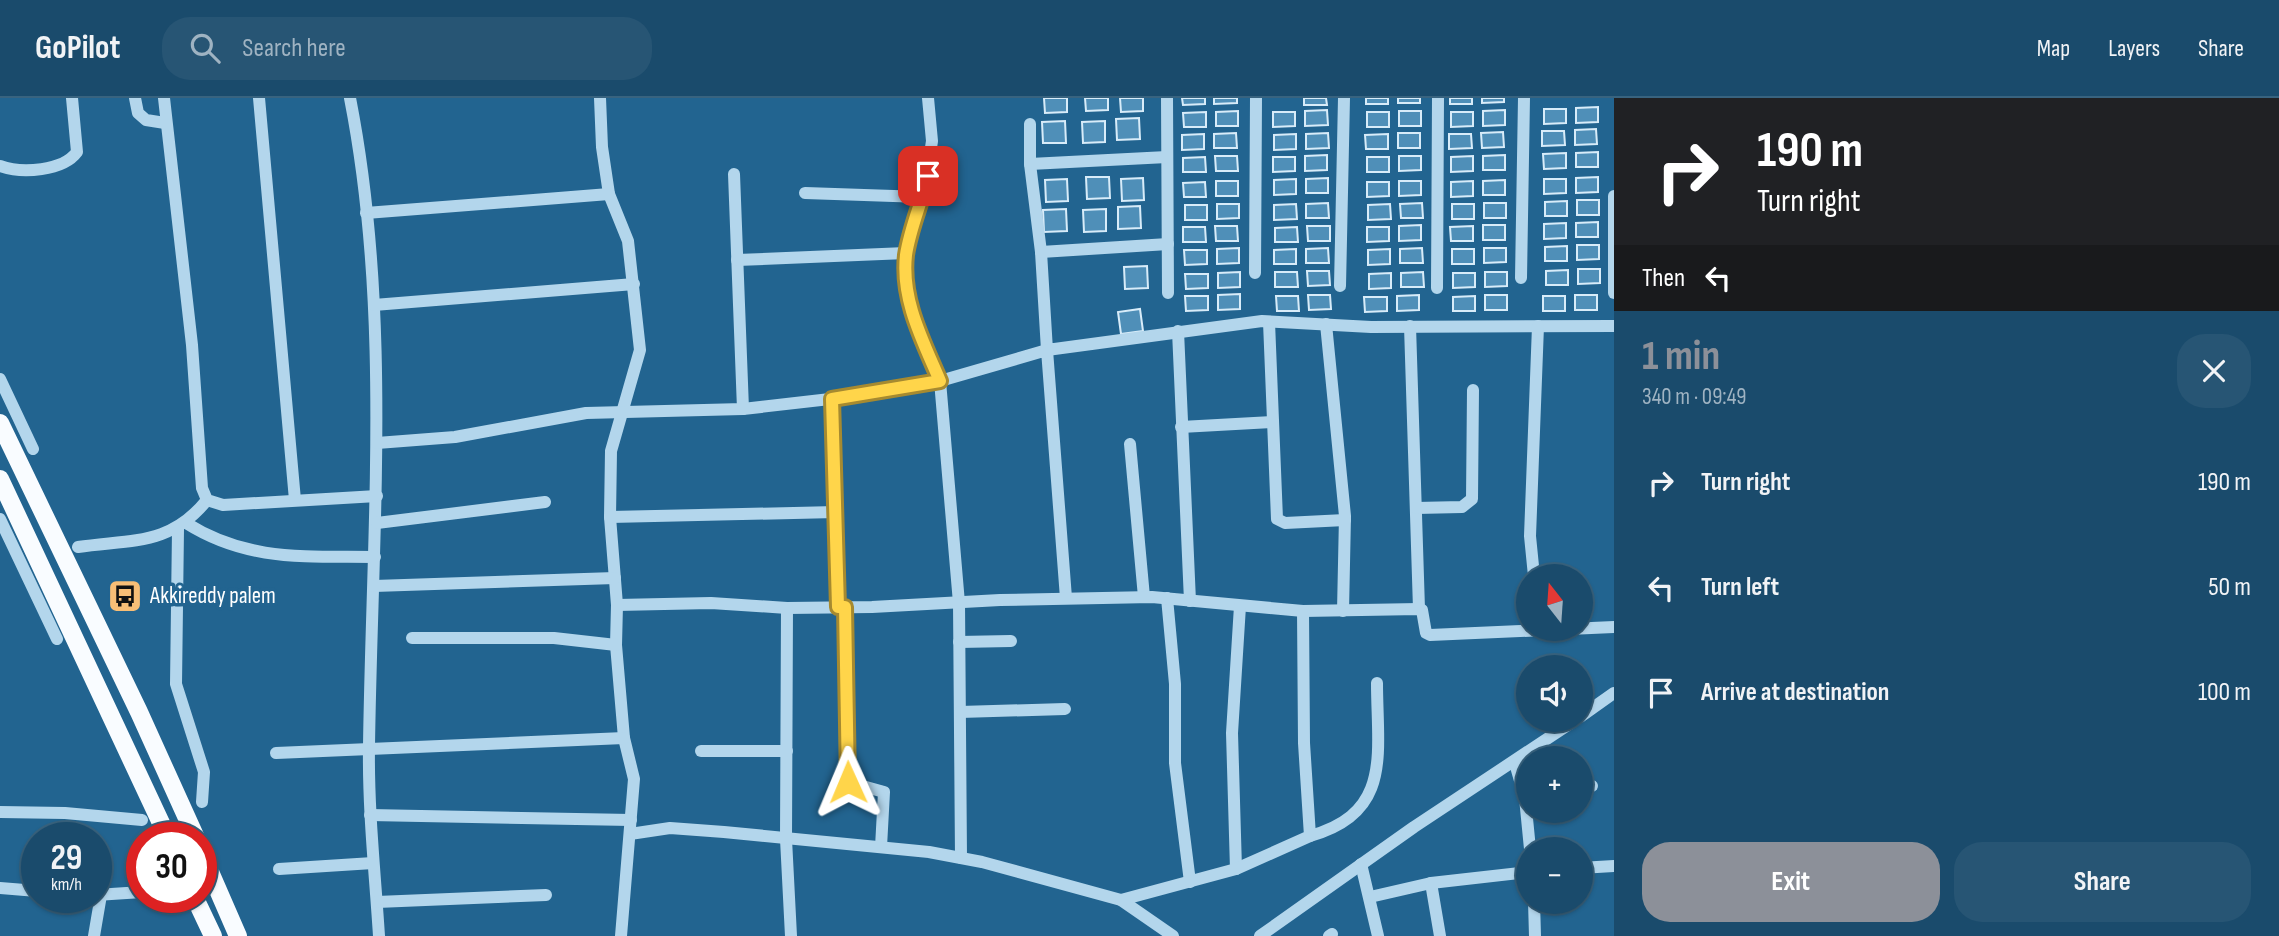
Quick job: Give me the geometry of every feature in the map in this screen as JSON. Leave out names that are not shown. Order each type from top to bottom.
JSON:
[{"type":"main road","points":[[0,423],[189,822]]},
{"type":"main road","points":[[0,479],[161,822]]},
{"type":"main road","points":[[217,888],[238,936]]},
{"type":"main road","points":[[202,913],[213,936]]},
{"type":"street","points":[[0,166],[10,170],[60,166],[70,162],[77,152],[72,98]]},
{"type":"street","points":[[135,98],[138,113],[146,120],[165,123]]},
{"type":"street","points":[[164,98],[191,333],[202,488],[207,500]]},
{"type":"street","points":[[259,98],[295,500]]},
{"type":"street","points":[[350,98],[362,157],[377,347],[377,523],[369,749],[370,815],[379,936]]},
{"type":"street","points":[[600,98],[609,194],[628,241],[640,350],[611,450],[610,517],[617,605],[616,645],[624,738],[634,779],[621,936]]},
{"type":"street","points":[[928,98],[932,141],[923,197],[906,253],[905,276],[909,303],[940,381],[959,603],[961,858]]},
{"type":"street","points":[[1167,98],[1168,293]]},
{"type":"street","points":[[1255,273],[1256,98]]},
{"type":"street","points":[[1340,286],[1344,98]]},
{"type":"street","points":[[1437,288],[1438,98]]},
{"type":"street","points":[[1521,278],[1524,98]]},
{"type":"street","points":[[1030,124],[1030,164],[1041,252],[1066,598]]},
{"type":"street","points":[[1030,164],[1167,157]]},
{"type":"street","points":[[734,174],[743,409]]},
{"type":"street","points":[[806,193],[923,197]]},
{"type":"street","points":[[366,213],[609,194]]},
{"type":"street","points":[[1614,196],[1614,293]]},
{"type":"street","points":[[1041,252],[1168,244]]},
{"type":"street","points":[[737,260],[906,253]]},
{"type":"street","points":[[374,305],[634,284]]},
{"type":"street","points":[[377,443],[455,437],[564,416],[624,411],[743,409],[832,399],[940,381],[1047,350],[1178,331],[1269,322],[1410,326],[1614,326]]},
{"type":"street","points":[[1269,322],[1278,519],[1285,523],[1345,520]]},
{"type":"street","points":[[1326,324],[1345,520],[1343,611]]},
{"type":"street","points":[[1410,326],[1419,609],[1422,610],[1425,630],[1429,635],[1516,631]]},
{"type":"street","points":[[1533,564],[1530,536],[1538,326]]},
{"type":"street","points":[[1178,331],[1190,601]]},
{"type":"street","points":[[0,379],[33,449]]},
{"type":"street","points":[[1416,508],[1462,507],[1472,499],[1473,390]]},
{"type":"street","points":[[832,399],[847,777],[853,786],[884,792],[881,847]]},
{"type":"street","points":[[1181,427],[1273,422]]},
{"type":"street","points":[[1130,443],[1144,597]]},
{"type":"street","points":[[207,500],[223,505],[377,496]]},
{"type":"street","points":[[78,547],[163,535],[182,526],[207,500]]},
{"type":"street","points":[[377,523],[545,502]]},
{"type":"street","points":[[610,517],[836,512]]},
{"type":"street","points":[[0,519],[4,537],[57,639]]},
{"type":"street","points":[[182,526],[244,550],[300,556],[375,557]]},
{"type":"street","points":[[182,526],[176,684],[204,772],[202,802]]},
{"type":"street","points":[[374,586],[615,578]]},
{"type":"street","points":[[617,605],[711,603],[787,608],[1144,597],[1303,611],[1419,609]]},
{"type":"street","points":[[1167,598],[1175,684],[1175,763],[1190,881]]},
{"type":"street","points":[[1236,869],[1232,733],[1240,606]]},
{"type":"street","points":[[787,608],[786,839],[791,936]]},
{"type":"street","points":[[1303,611],[1304,743],[1310,836]]},
{"type":"street","points":[[1593,629],[1614,628]]},
{"type":"street","points":[[412,638],[554,638],[616,645]]},
{"type":"street","points":[[959,642],[1011,641]]},
{"type":"street","points":[[1121,900],[1236,869],[1344,824],[1355,814],[1376,779],[1377,683]]},
{"type":"street","points":[[1593,708],[1614,694]]},
{"type":"street","points":[[960,712],[1065,709]]},
{"type":"street","points":[[1261,936],[1361,864],[1559,732]]},
{"type":"street","points":[[276,753],[624,738]]},
{"type":"street","points":[[701,751],[786,751]]},
{"type":"street","points":[[0,812],[65,813],[142,820]]},
{"type":"street","points":[[370,815],[631,820]]},
{"type":"street","points":[[630,834],[670,828],[881,847],[961,858],[1121,900],[1172,936]]},
{"type":"street","points":[[279,869],[373,863]]},
{"type":"street","points":[[1361,864],[1378,936]]},
{"type":"street","points":[[1593,867],[1614,866]]},
{"type":"street","points":[[1370,897],[1431,883],[1516,873]]},
{"type":"street","points":[[1431,883],[1440,936]]},
{"type":"street","points":[[0,888],[21,890]]},
{"type":"street","points":[[377,902],[546,895]]},
{"type":"street","points":[[94,936],[97,913]]},
{"type":"street","points":[[1534,914],[1535,936]]},
{"type":"building","points":[[1044,98],[1067,98],[1067,112],[1045,113]]},
{"type":"building","points":[[1085,98],[1108,98],[1108,110],[1086,111]]},
{"type":"building","points":[[1120,98],[1143,98],[1143,111],[1121,112]]},
{"type":"building","points":[[1182,98],[1205,98],[1205,104],[1183,105]]},
{"type":"building","points":[[1214,98],[1237,98],[1237,103],[1214,104]]},
{"type":"building","points":[[1304,98],[1326,98],[1327,105],[1304,105]]},
{"type":"building","points":[[1366,98],[1388,98],[1388,104],[1366,104]]},
{"type":"building","points":[[1398,98],[1420,98],[1420,103],[1398,103]]},
{"type":"building","points":[[1450,98],[1472,98],[1472,104],[1450,104]]},
{"type":"building","points":[[1482,98],[1504,98],[1504,102],[1482,103]]},
{"type":"building","points":[[1598,107],[1598,122],[1576,123],[1576,108]]},
{"type":"building","points":[[1544,109],[1566,109],[1566,123],[1544,124]]},
{"type":"building","points":[[1327,110],[1328,125],[1305,126],[1305,111]]},
{"type":"building","points":[[1505,110],[1505,125],[1483,126],[1483,111]]},
{"type":"building","points":[[1238,111],[1238,126],[1216,126],[1216,112]]},
{"type":"building","points":[[1399,111],[1421,111],[1421,126],[1399,126]]},
{"type":"building","points":[[1206,112],[1206,127],[1184,127],[1183,113]]},
{"type":"building","points":[[1273,112],[1295,112],[1295,126],[1273,127]]},
{"type":"building","points":[[1367,112],[1389,112],[1389,127],[1367,127]]},
{"type":"building","points":[[1451,112],[1473,112],[1473,126],[1451,127]]},
{"type":"building","points":[[1139,118],[1140,139],[1117,140],[1116,119]]},
{"type":"building","points":[[1065,121],[1066,143],[1043,143],[1042,122]]},
{"type":"building","points":[[1105,121],[1105,142],[1083,143],[1082,122]]},
{"type":"building","points":[[1596,129],[1597,144],[1575,145],[1575,130]]},
{"type":"building","points":[[1542,131],[1564,131],[1565,145],[1542,146]]},
{"type":"building","points":[[1503,132],[1504,147],[1482,148],[1481,133]]},
{"type":"building","points":[[1236,133],[1237,148],[1214,148],[1214,134]]},
{"type":"building","points":[[1328,133],[1329,148],[1306,149],[1306,134]]},
{"type":"building","points":[[1398,133],[1420,133],[1420,148],[1398,148]]},
{"type":"building","points":[[1204,134],[1204,149],[1182,150],[1182,135]]},
{"type":"building","points":[[1296,134],[1296,149],[1274,150],[1274,135]]},
{"type":"building","points":[[1388,134],[1388,149],[1366,149],[1365,135]]},
{"type":"building","points":[[1449,134],[1471,134],[1472,148],[1449,149]]},
{"type":"building","points":[[1598,152],[1598,167],[1576,167],[1576,153]]},
{"type":"building","points":[[1566,153],[1566,168],[1544,169],[1543,154]]},
{"type":"building","points":[[1327,155],[1327,170],[1305,171],[1305,156]]},
{"type":"building","points":[[1505,155],[1505,170],[1483,170],[1483,156]]},
{"type":"building","points":[[1215,156],[1237,156],[1238,171],[1216,171]]},
{"type":"building","points":[[1399,156],[1421,156],[1421,170],[1399,171]]},
{"type":"building","points":[[1473,156],[1473,171],[1451,172],[1451,157]]},
{"type":"building","points":[[1205,157],[1206,172],[1183,172],[1183,158]]},
{"type":"building","points":[[1273,157],[1295,157],[1295,171],[1273,172]]},
{"type":"building","points":[[1367,157],[1389,157],[1389,172],[1367,172]]},
{"type":"building","points":[[1086,177],[1109,177],[1110,198],[1087,199]]},
{"type":"building","points":[[1598,177],[1598,192],[1576,193],[1576,178]]},
{"type":"building","points":[[1143,178],[1144,200],[1122,201],[1121,179]]},
{"type":"building","points":[[1328,178],[1328,193],[1306,193],[1306,179]]},
{"type":"building","points":[[1067,179],[1068,201],[1046,202],[1045,180]]},
{"type":"building","points":[[1296,179],[1296,194],[1274,195],[1274,180]]},
{"type":"building","points":[[1544,179],[1566,179],[1566,193],[1544,194]]},
{"type":"building","points":[[1505,180],[1505,195],[1483,195],[1483,181]]},
{"type":"building","points":[[1216,181],[1238,181],[1238,196],[1216,196]]},
{"type":"building","points":[[1399,181],[1421,181],[1421,195],[1399,196]]},
{"type":"building","points":[[1473,181],[1473,196],[1451,197],[1451,182]]},
{"type":"building","points":[[1205,182],[1206,197],[1184,197],[1183,183]]},
{"type":"building","points":[[1367,182],[1389,182],[1389,196],[1367,197]]},
{"type":"building","points":[[1577,200],[1599,200],[1599,215],[1577,215]]},
{"type":"building","points":[[1567,201],[1567,216],[1545,216],[1545,202]]},
{"type":"building","points":[[1328,203],[1329,218],[1306,218],[1306,204]]},
{"type":"building","points":[[1422,203],[1423,218],[1401,218],[1400,204]]},
{"type":"building","points":[[1484,203],[1506,203],[1506,218],[1484,218]]},
{"type":"building","points":[[1217,204],[1239,204],[1239,218],[1217,219]]},
{"type":"building","points":[[1296,204],[1297,219],[1274,220],[1274,205]]},
{"type":"building","points":[[1390,204],[1391,219],[1368,220],[1368,205]]},
{"type":"building","points":[[1452,204],[1474,204],[1474,219],[1452,219]]},
{"type":"building","points":[[1185,205],[1207,205],[1207,220],[1185,220]]},
{"type":"building","points":[[1140,206],[1141,228],[1118,229],[1118,207]]},
{"type":"building","points":[[1066,209],[1067,231],[1044,232],[1043,210]]},
{"type":"building","points":[[1106,209],[1106,231],[1084,232],[1083,210]]},
{"type":"building","points":[[1598,222],[1598,237],[1576,237],[1576,223]]},
{"type":"building","points":[[1566,223],[1566,238],[1544,239],[1544,224]]},
{"type":"building","points":[[1421,225],[1421,240],[1399,241],[1399,226]]},
{"type":"building","points":[[1483,225],[1505,225],[1505,240],[1483,240]]},
{"type":"building","points":[[1215,226],[1237,226],[1238,241],[1216,241]]},
{"type":"building","points":[[1307,226],[1330,226],[1330,241],[1308,241]]},
{"type":"building","points":[[1473,226],[1473,241],[1451,241],[1450,227]]},
{"type":"building","points":[[1183,227],[1205,227],[1206,242],[1183,242]]},
{"type":"building","points":[[1297,227],[1298,242],[1275,242],[1275,228]]},
{"type":"building","points":[[1367,227],[1389,227],[1389,241],[1367,242]]},
{"type":"building","points":[[1577,245],[1599,245],[1599,259],[1577,260]]},
{"type":"building","points":[[1567,246],[1567,261],[1545,261],[1545,247]]},
{"type":"building","points":[[1239,248],[1239,263],[1217,264],[1217,249]]},
{"type":"building","points":[[1328,248],[1329,263],[1306,263],[1306,249]]},
{"type":"building","points":[[1422,248],[1423,263],[1400,263],[1400,249]]},
{"type":"building","points":[[1484,248],[1506,248],[1506,262],[1484,263]]},
{"type":"building","points":[[1296,249],[1296,264],[1274,264],[1274,250]]},
{"type":"building","points":[[1390,249],[1390,264],[1368,265],[1368,250]]},
{"type":"building","points":[[1452,249],[1474,249],[1474,264],[1452,264]]},
{"type":"building","points":[[1184,250],[1207,250],[1207,264],[1185,265]]},
{"type":"building","points":[[1147,266],[1148,288],[1125,289],[1124,267]]},
{"type":"building","points":[[1578,269],[1600,269],[1600,283],[1578,284]]},
{"type":"building","points":[[1568,270],[1568,285],[1546,285],[1546,271]]},
{"type":"building","points":[[1307,271],[1329,271],[1330,285],[1308,286]]},
{"type":"building","points":[[1240,272],[1240,287],[1218,288],[1218,273]]},
{"type":"building","points":[[1275,272],[1297,272],[1298,287],[1275,287]]},
{"type":"building","points":[[1423,272],[1424,287],[1401,287],[1401,273]]},
{"type":"building","points":[[1485,272],[1507,272],[1507,286],[1485,287]]},
{"type":"building","points":[[1391,273],[1391,288],[1369,289],[1369,274]]},
{"type":"building","points":[[1453,273],[1475,273],[1475,287],[1453,288]]},
{"type":"building","points":[[1185,274],[1208,274],[1208,288],[1186,289]]},
{"type":"building","points":[[1240,294],[1240,309],[1218,310],[1218,295]]},
{"type":"building","points":[[1308,295],[1330,295],[1331,309],[1309,310]]},
{"type":"building","points":[[1419,295],[1419,310],[1397,311],[1397,296]]},
{"type":"building","points":[[1485,295],[1507,295],[1507,310],[1485,310]]},
{"type":"building","points":[[1575,295],[1597,295],[1597,310],[1575,310]]},
{"type":"building","points":[[1185,296],[1208,296],[1208,310],[1186,311]]},
{"type":"building","points":[[1276,296],[1298,296],[1299,311],[1277,311]]},
{"type":"building","points":[[1475,296],[1475,311],[1453,311],[1453,297]]},
{"type":"building","points":[[1543,296],[1565,296],[1565,311],[1543,311]]},
{"type":"building","points":[[1364,297],[1387,297],[1387,311],[1365,312]]},
{"type":"building","points":[[1140,309],[1143,331],[1121,334],[1118,312]]},
{"type":"place","name":"Akkireddy palem","points":[[125,596]]},
{"type":"route","points":[[848,782],[845,607],[838,607],[832,399],[940,381],[909,303],[905,276],[906,253],[928,176]]}]
